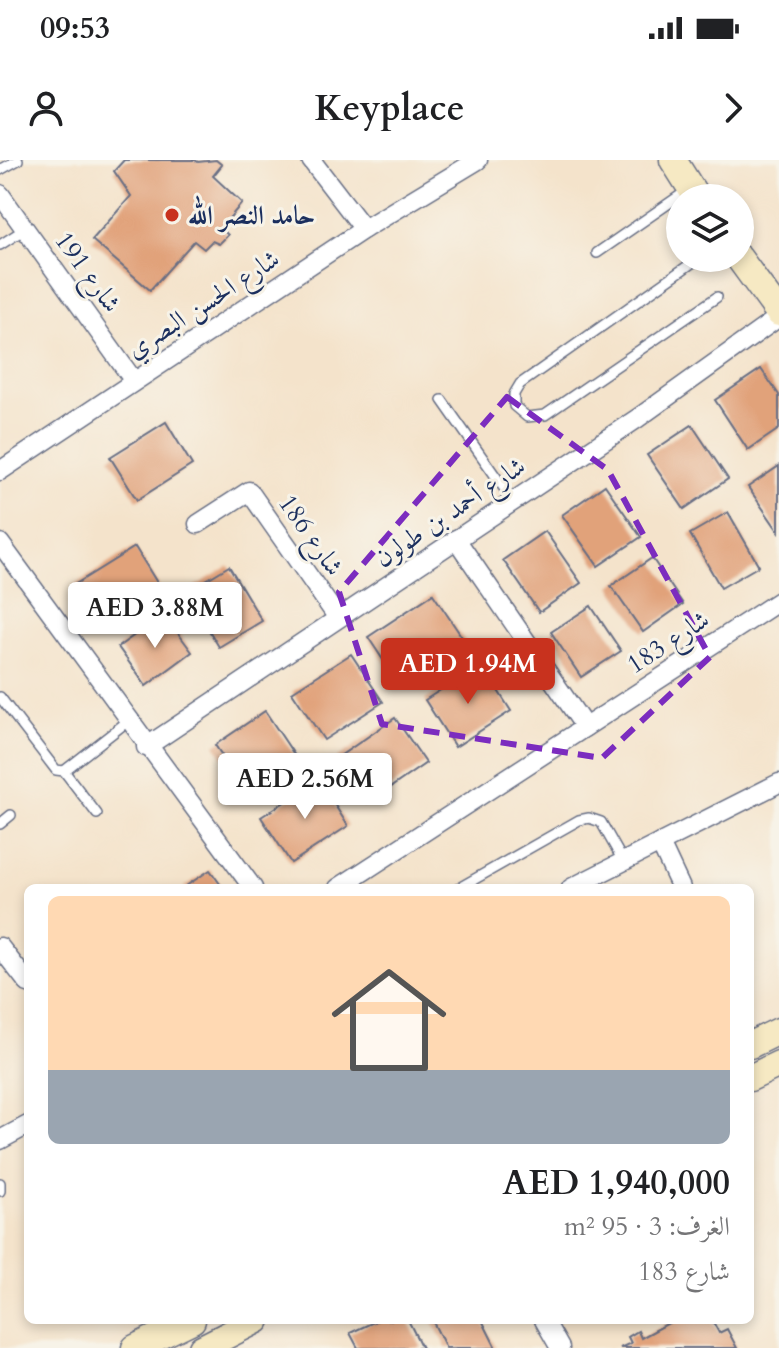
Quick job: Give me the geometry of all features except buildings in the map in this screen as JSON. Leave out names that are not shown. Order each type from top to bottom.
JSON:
[{"type":"street","points":[[311,160],[364,229]]},
{"type":"street","name":"شارع الحسن البصري","points":[[0,471],[364,229],[478,160]]},
{"type":"street","points":[[673,160],[688,184]]},
{"type":"street","name":"شارع 191","points":[[0,194],[134,381]]},
{"type":"street","points":[[749,272],[779,315]]},
{"type":"street","name":"شارع أحمد بن طولون","points":[[146,747],[638,418],[779,315]]},
{"type":"street","name":"شارع 186","points":[[198,524],[249,491],[338,618]]},
{"type":"street","points":[[456,539],[585,727]]},
{"type":"street","points":[[0,543],[146,747],[250,884]]},
{"type":"street","name":"شارع 183","points":[[344,884],[779,601]]},
{"type":"street","points":[[579,884],[779,783]]},
{"type":"street","points":[[660,843],[679,884]]},
{"type":"street","points":[[0,947],[24,978]]},
{"type":"street","points":[[754,1076],[779,1064]]},
{"type":"street","points":[[0,1140],[24,1127]]},
{"type":"street","points":[[135,1348],[184,1324]]},
{"type":"street","points":[[202,1348],[249,1324]]},
{"type":"street","points":[[546,1324],[560,1348]]},
{"type":"lane","points":[[0,170],[18,160]]},
{"type":"lane","points":[[597,253],[666,210]]},
{"type":"lane","points":[[0,245],[25,229]]},
{"type":"lane","points":[[679,272],[520,384],[514,394],[514,406],[527,417],[545,415],[717,297]]},
{"type":"lane","points":[[442,400],[513,501]]},
{"type":"lane","points":[[0,697],[56,770],[64,771],[128,721]]},
{"type":"lane","points":[[64,771],[97,814]]},
{"type":"lane","points":[[0,824],[11,815]]},
{"type":"lane","points":[[466,884],[579,820],[589,818],[601,822],[623,861]]},
{"type":"lane","points":[[0,1183],[0,1191]]},
{"type":"highlighted area","points":[[507,397],[608,470],[710,657],[602,758],[382,724],[339,592]]},
{"type":"place","name":"حامد النصر الله","points":[[172,215]]}]
